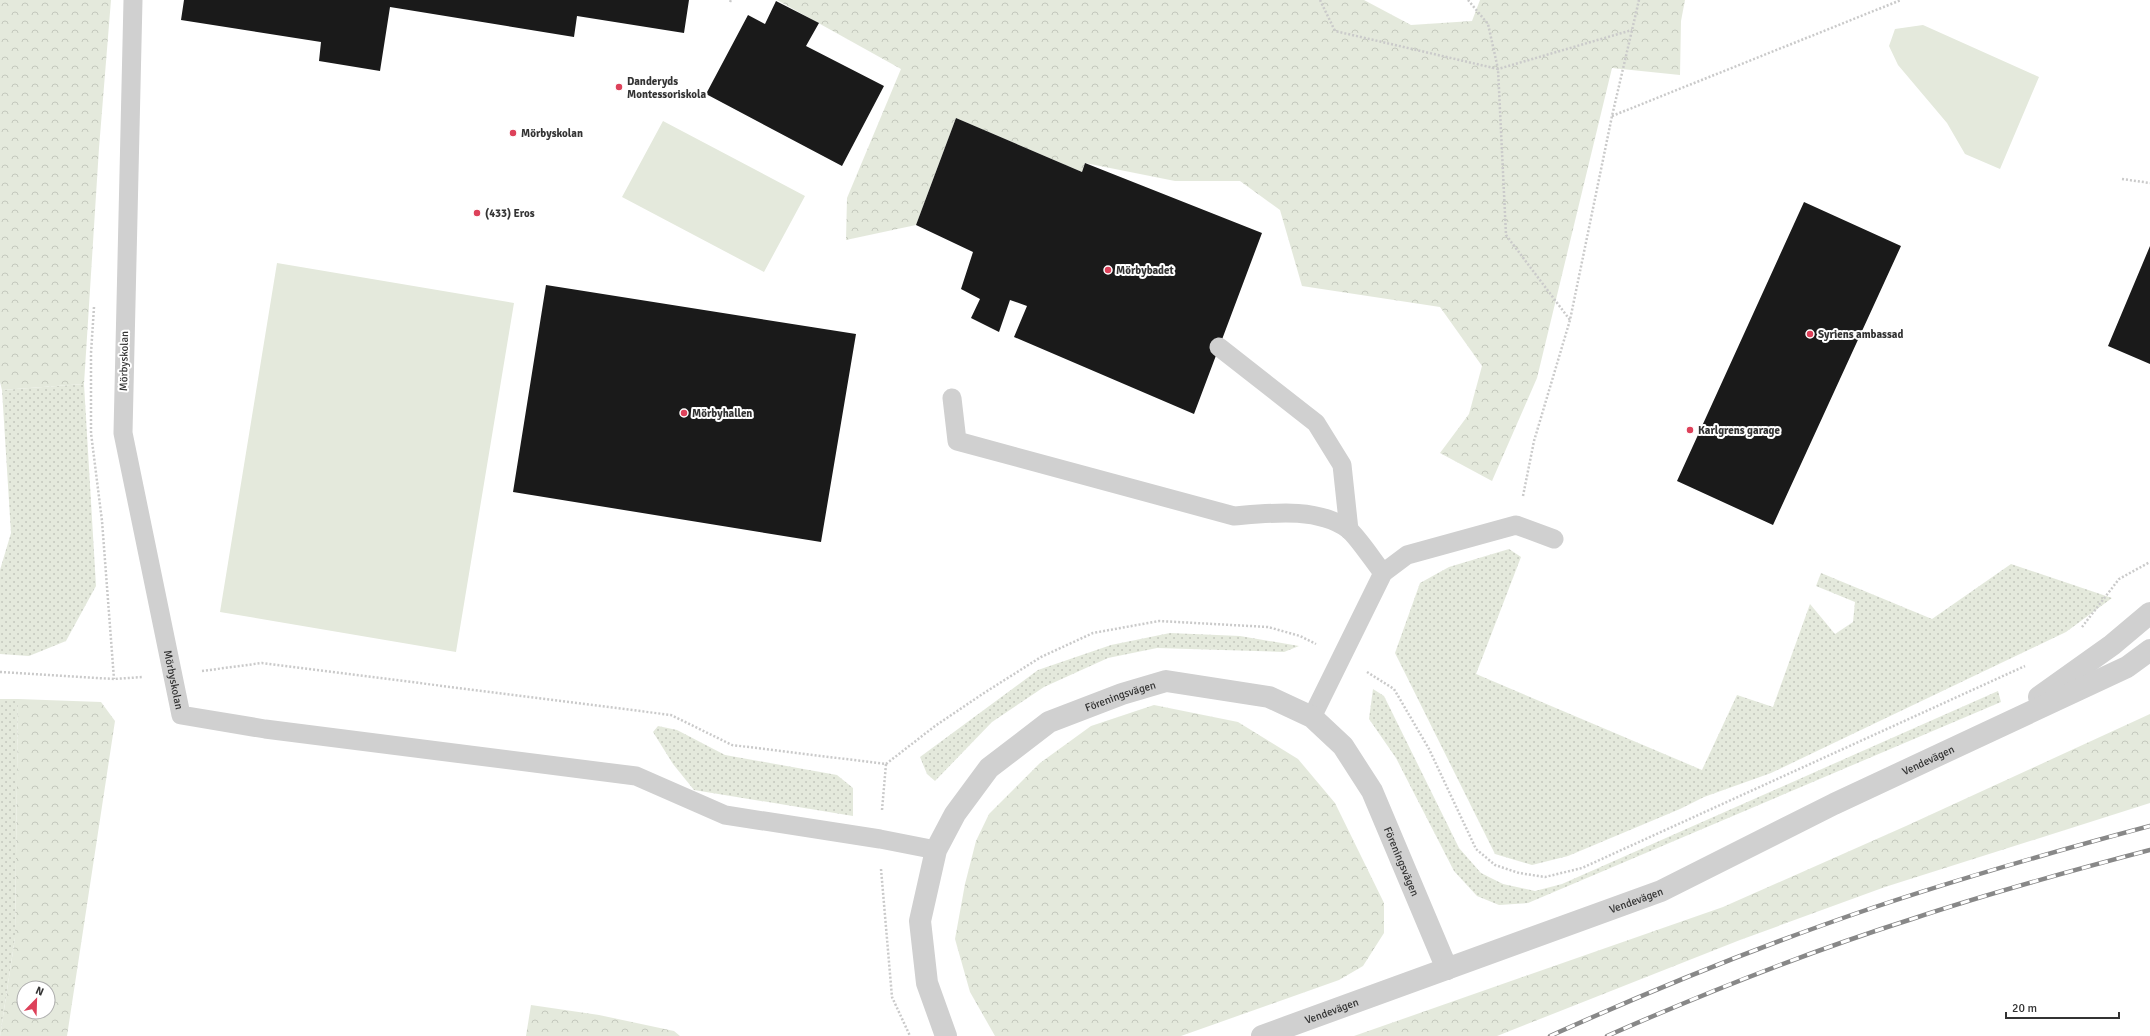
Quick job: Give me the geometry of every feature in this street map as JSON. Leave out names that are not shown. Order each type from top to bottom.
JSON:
[{"type":"street","name":"Vendevägen","points":[[1995,730],[2112,645],[2150,613]]},
{"type":"street","name":"Vendevägen","points":[[1262,1036],[1661,891],[1834,804],[2127,667],[2150,650]]},
{"type":"street","name":"Föreningsvägen","points":[[946,1036],[927,983],[920,921],[936,850],[955,814],[989,768],[1049,722],[1122,694],[1166,681],[1269,697],[1312,717],[1343,746],[1372,791],[1447,969]]},
{"type":"lane","name":"Mörbyskolan","points":[[133,0],[123,433],[181,715],[265,729],[636,776],[725,815],[880,839]]},
{"type":"lane","points":[[1219,347],[1316,422],[1342,465],[1349,530]]},
{"type":"lane","points":[[952,398],[957,441],[1234,516],[1279,513],[1316,515],[1349,530],[1383,573]]},
{"type":"lane","points":[[1312,717],[1383,573],[1407,555],[1516,525],[1554,539]]},
{"type":"lane","points":[[880,839],[936,850]]},
{"type":"path","points":[[1320,0],[1335,31],[1498,68],[1632,30]]},
{"type":"path","points":[[1468,0],[1488,24],[1498,68],[1506,235],[1570,320]]},
{"type":"path","points":[[1516,525],[1534,441],[1570,320],[1612,116],[1639,0]]},
{"type":"path","points":[[1612,116],[1901,0]]},
{"type":"path","points":[[2122,179],[2150,183]]},
{"type":"path","points":[[2080,629],[2119,579],[2150,562]]},
{"type":"path","points":[[0,672],[114,679],[173,674],[262,663],[671,715],[732,745],[886,764],[935,726],[990,689],[1042,657],[1093,634],[1159,621],[1268,627],[1300,636],[1342,657],[1394,689],[1429,749],[1476,849],[1495,865],[1518,873],[1545,877],[1582,868],[2029,665]]},
{"type":"path","points":[[886,764],[880,839],[881,873],[892,997],[910,1036]]},
{"type":"green space","points":[[0,0],[111,0],[99,148],[84,384],[2,390],[0,382]]},
{"type":"green space","points":[[777,0],[1364,0],[1411,25],[1472,21],[1480,0],[1685,0],[1681,21],[1680,75],[1612,68],[1537,378],[1492,481],[1440,453],[1469,414],[1482,366],[1440,307],[1302,286],[1280,210],[1240,181],[1175,181],[1085,163],[1082,172],[956,118],[916,225],[846,240],[847,198],[901,69]]},
{"type":"green space","points":[[1923,25],[2039,77],[2000,169],[1965,154],[1947,123],[1898,65],[1889,46],[1895,29]]},
{"type":"green space","points":[[663,121],[805,196],[764,272],[622,197]]},
{"type":"green space","points":[[277,263],[514,303],[456,652],[220,612]]},
{"type":"green space","points":[[84,384],[96,586],[66,641],[29,656],[0,654],[0,570],[11,533],[2,390]]},
{"type":"green space","points":[[1509,549],[1521,557],[1476,674],[1702,770],[1737,695],[1773,707],[1810,604],[1835,634],[1853,622],[1855,602],[1816,586],[1821,573],[1932,619],[2011,564],[2112,598],[2066,632],[1771,773],[1704,797],[1680,809],[1568,856],[1532,865],[1495,854],[1395,653],[1420,583],[1449,567]]},
{"type":"green space","points":[[1170,633],[1240,636],[1299,646],[1284,652],[1157,648],[1108,658],[1044,687],[992,722],[935,781],[927,774],[920,757],[1038,670],[1111,645]]},
{"type":"green space","points":[[1373,689],[1384,696],[1459,848],[1481,873],[1503,884],[1535,891],[1562,884],[1998,691],[2001,702],[1528,903],[1499,905],[1477,896],[1454,871],[1396,758],[1369,719]]},
{"type":"green space","points":[[0,699],[18,699],[15,938],[0,1036]]},
{"type":"green space","points":[[18,699],[101,702],[115,721],[67,1036],[0,1036],[15,938]]},
{"type":"green space","points":[[1154,705],[1238,722],[1298,759],[1335,803],[1384,903],[1384,933],[1363,966],[1339,980],[1181,1036],[995,1036],[970,992],[955,939],[965,884],[976,841],[989,814],[1040,763],[1091,726]]},
{"type":"green space","points":[[2150,714],[2150,803],[1885,887],[1740,940],[1497,1036],[1354,1036],[1723,907],[1906,826]]},
{"type":"green space","points":[[658,726],[677,730],[725,755],[837,775],[853,788],[853,816],[694,790],[673,764],[653,732]]},
{"type":"green space","points":[[531,1005],[599,1015],[674,1031],[680,1036],[526,1036]]},
{"type":"building","points":[[184,0],[689,0],[684,33],[577,16],[574,37],[390,7],[380,71],[319,61],[321,42],[181,20]]},
{"type":"building","points":[[776,1],[819,23],[806,46],[884,86],[842,166],[706,94],[748,15],[765,24]]},
{"type":"building","name":"Mörbybadet","points":[[956,118],[1082,172],[1085,163],[1262,233],[1194,414],[1014,337],[1027,306],[1010,300],[999,332],[971,318],[980,299],[961,289],[973,252],[916,225]]},
{"type":"building","points":[[1804,202],[1901,246],[1773,525],[1677,481]]},
{"type":"building","points":[[2150,246],[2150,364],[2108,346]]},
{"type":"building","name":"Mörbyhallen","points":[[546,285],[856,334],[821,542],[513,492]]},
{"type":"railway","points":[[1550,1036],[1687,977],[1826,924],[1987,872],[2150,826]]},
{"type":"railway","points":[[1607,1036],[1758,973],[1835,945],[1941,909],[2000,891],[2150,850]]},
{"type":"place","name":"Danderyds Montessoriskola","points":[[619,87]]},
{"type":"place","name":"Mörbyskolan","points":[[513,133]]},
{"type":"place","name":"(433) Eros","points":[[477,213]]},
{"type":"place","name":"Mörbybadet","points":[[1108,270]]},
{"type":"place","name":"Syriens ambassad","points":[[1810,334]]},
{"type":"place","name":"Mörbyhallen","points":[[684,413]]},
{"type":"place","name":"Karlgrens garage","points":[[1690,430]]}]
